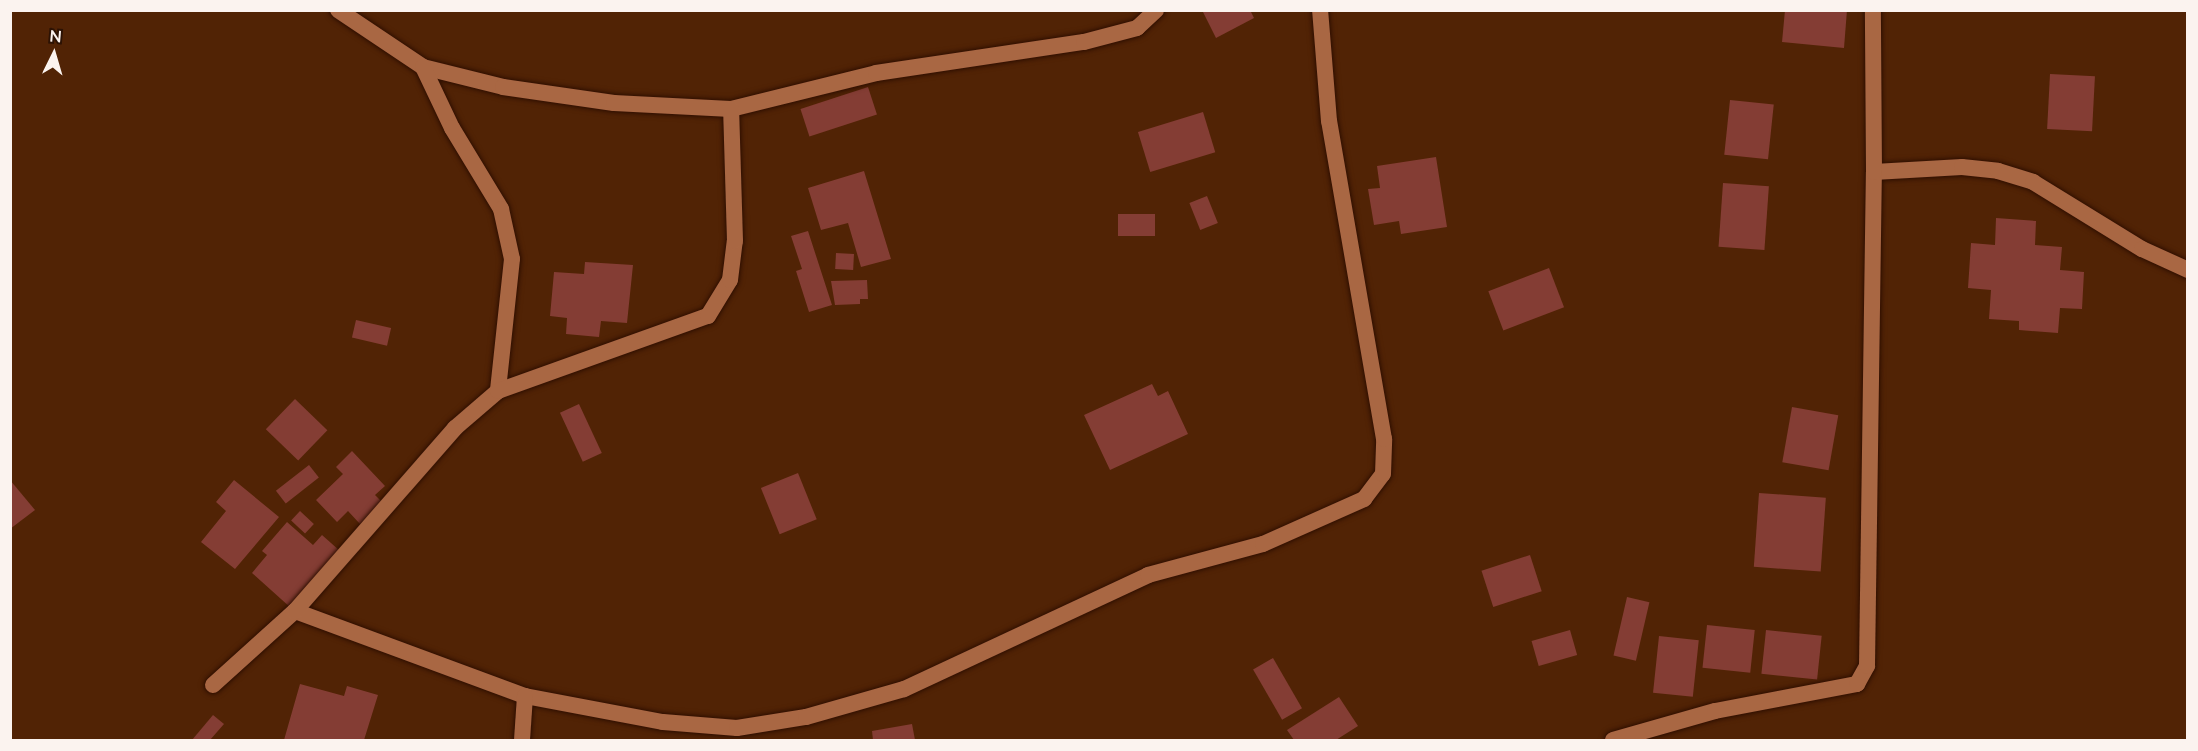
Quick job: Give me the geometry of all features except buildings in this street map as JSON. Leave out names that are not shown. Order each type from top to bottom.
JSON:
[{"type":"street","points":[[338,10],[423,66],[503,87],[614,103],[731,109],[876,73],[1084,42],[1137,28],[1156,10]]},
{"type":"street","points":[[295,611],[525,696],[663,722],[726,727],[806,717],[904,688],[1148,575],[1263,544],[1364,499],[1383,474],[1384,439],[1329,121],[1320,10]]},
{"type":"street","points":[[1613,741],[1714,711],[1857,684],[1867,666],[1874,172],[1873,10]]},
{"type":"street","points":[[423,66],[452,128],[501,209],[512,260],[498,392]]},
{"type":"street","points":[[213,685],[295,611],[455,428],[498,392],[708,316],[730,280],[735,241],[731,109]]},
{"type":"street","points":[[1874,172],[1962,167],[1998,171],[2033,182],[2142,249],[2187,270]]},
{"type":"street","points":[[522,741],[525,696]]}]
